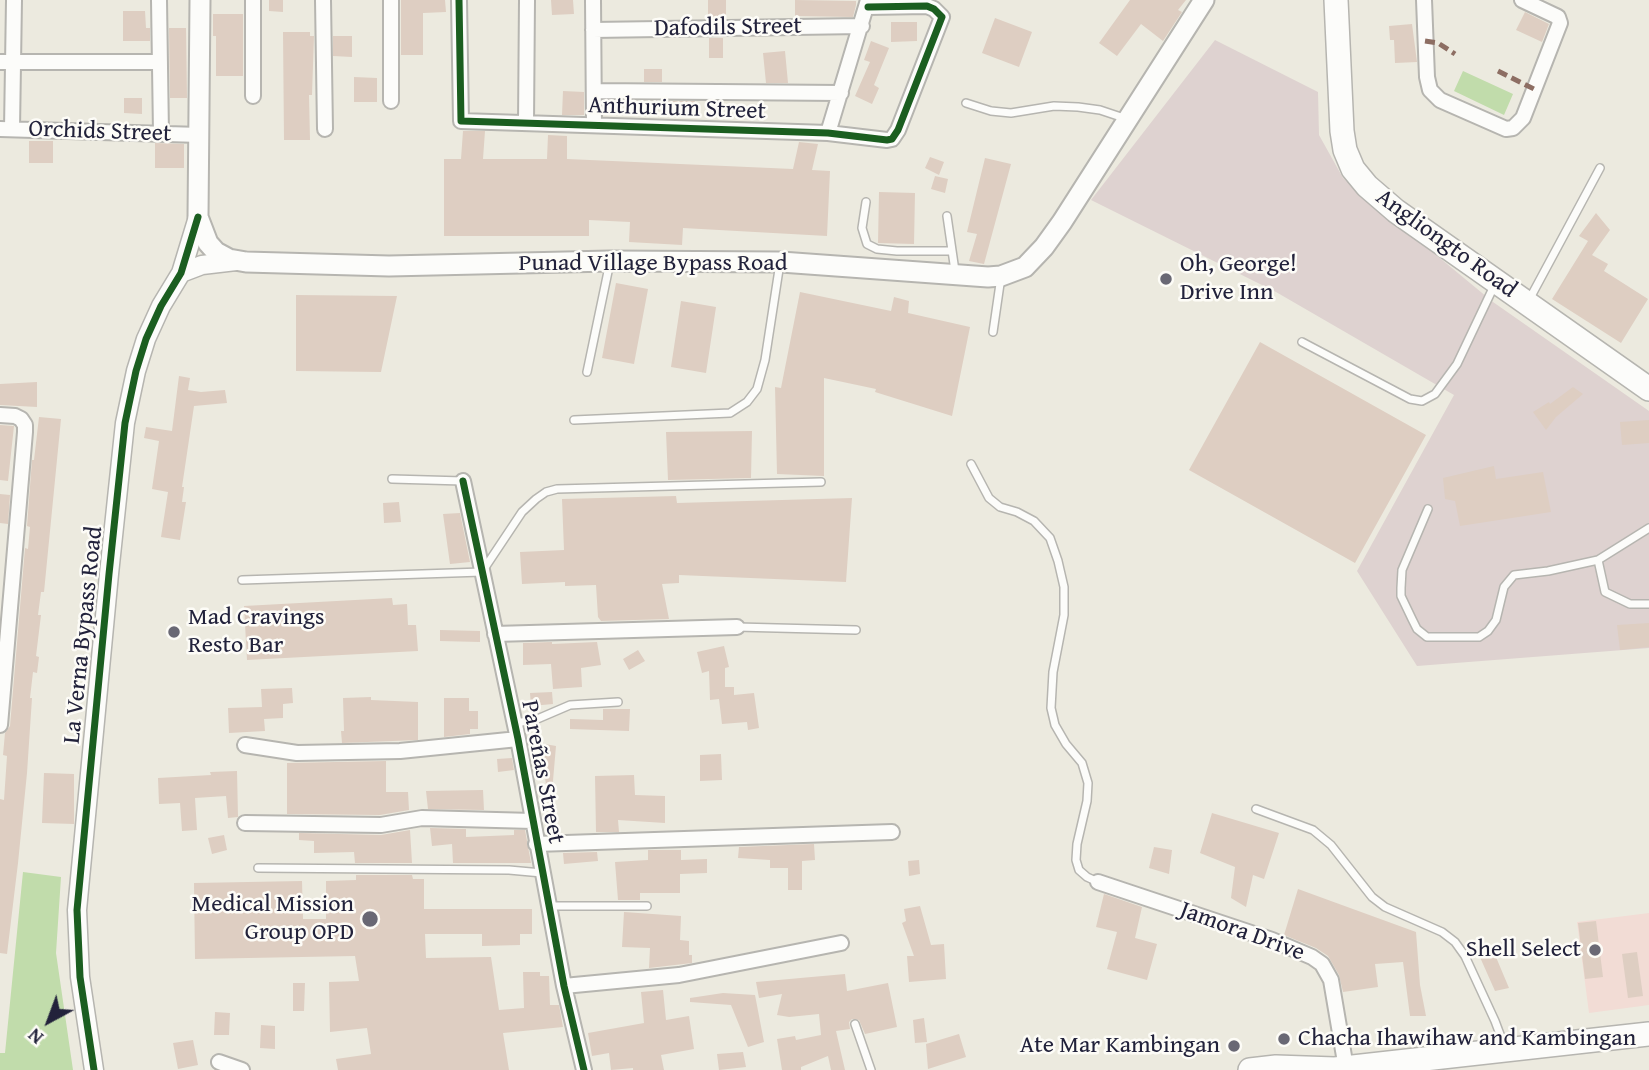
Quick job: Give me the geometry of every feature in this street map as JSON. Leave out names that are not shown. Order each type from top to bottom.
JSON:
[{"type":"main road","points":[[200,0],[198,217],[202,233],[212,248],[236,261]]},
{"type":"main road","name":"Punad Village Bypass Road","points":[[236,261],[389,266],[610,261],[781,262],[1001,276],[1025,267],[1044,247],[1204,0]]},
{"type":"main road","name":"Angliongto Road","points":[[1336,0],[1345,150],[1353,169],[1367,187],[1649,389]]},
{"type":"main road","points":[[1250,1070],[1276,1067],[1338,1069],[1649,1034]]},
{"type":"street","points":[[6,130],[7,62],[14,0]]},
{"type":"street","points":[[159,0],[161,133]]},
{"type":"street","points":[[253,0],[253,96]]},
{"type":"street","points":[[323,0],[325,129]]},
{"type":"street","points":[[391,0],[391,101]]},
{"type":"street","name":"Anthurium Street","points":[[458,0],[461,121],[828,134],[892,139],[898,130],[942,18],[927,6],[868,3]]},
{"type":"street","points":[[526,123],[527,0]]},
{"type":"street","points":[[593,0],[594,125]]},
{"type":"street","points":[[1424,0],[1427,77],[1430,90],[1440,100],[1497,127],[1513,128],[1523,118],[1560,20],[1522,0]]},
{"type":"street","points":[[828,134],[868,3]]},
{"type":"street","name":"Dafodils Street","points":[[593,30],[862,26]]},
{"type":"street","points":[[7,62],[160,62]]},
{"type":"street","points":[[594,91],[841,93]]},
{"type":"street","name":"Orchids Street","points":[[6,130],[200,135]]},
{"type":"street","name":"La Verna Bypass Road","points":[[94,1070],[80,977],[77,910],[125,423],[136,371],[161,306],[181,274],[198,217]]},
{"type":"street","points":[[181,274],[202,265],[236,261]]},
{"type":"street","points":[[0,415],[21,419],[25,432],[0,725]]},
{"type":"street","name":"Pareñas Street","points":[[463,481],[515,723],[564,986],[584,1070]]},
{"type":"street","points":[[495,634],[737,627]]},
{"type":"street","points":[[245,745],[298,753],[400,751],[518,739]]},
{"type":"street","points":[[245,823],[381,825],[422,818],[533,821]]},
{"type":"street","points":[[536,844],[892,832]]},
{"type":"street","name":"Jamora Drive","points":[[1098,882],[1272,940],[1322,964],[1331,980],[1338,1069]]},
{"type":"street","points":[[564,986],[679,975],[841,943]]},
{"type":"street","points":[[219,1062],[242,1070]]},
{"type":"lane","points":[[966,103],[991,111],[1011,113],[1054,106],[1078,107],[1100,110],[1128,120]]},
{"type":"lane","points":[[1527,302],[1600,168]]},
{"type":"lane","points":[[866,202],[862,228],[867,244],[877,249],[897,251],[952,251]]},
{"type":"lane","points":[[947,216],[955,275]]},
{"type":"lane","points":[[587,372],[610,261]]},
{"type":"lane","points":[[574,420],[730,413],[747,401],[757,389],[765,360],[781,262]]},
{"type":"lane","points":[[993,332],[1001,276]]},
{"type":"lane","points":[[1302,342],[1410,398],[1422,401],[1435,394],[1457,364],[1496,281]]},
{"type":"lane","points":[[971,464],[989,498],[1000,507],[1034,521],[1050,538],[1058,561],[1064,586],[1063,615],[1053,672],[1051,708],[1055,726],[1082,763],[1088,783],[1076,860],[1079,870],[1098,882]]},
{"type":"lane","points":[[392,479],[463,481]]},
{"type":"lane","points":[[242,580],[482,572],[522,512],[546,492],[557,489],[821,482]]},
{"type":"lane","points":[[1428,509],[1402,570],[1401,588],[1417,629],[1427,637],[1479,637],[1488,631],[1496,620],[1504,587],[1514,575],[1548,571],[1598,559],[1649,528]]},
{"type":"lane","points":[[1598,559],[1605,592],[1630,604],[1649,604]]},
{"type":"lane","points":[[737,627],[856,630]]},
{"type":"lane","points":[[515,723],[535,720],[570,705],[618,702]]},
{"type":"lane","points":[[1256,809],[1313,830],[1331,845],[1379,902],[1400,915],[1442,932],[1455,942],[1465,956],[1506,1051]]},
{"type":"lane","points":[[258,868],[509,870],[542,873]]},
{"type":"lane","points":[[548,906],[647,906]]},
{"type":"lane","points":[[855,1024],[871,1070]]},
{"type":"shaded area","points":[[1215,40],[1318,92],[1319,135],[1343,178],[1493,302],[1649,411],[1649,648],[1417,666],[1357,571],[1454,395],[1276,292],[1091,200]]},
{"type":"shaded area","points":[[1649,913],[1649,1005],[1589,1013],[1577,922]]},
{"type":"green space","points":[[1463,71],[1513,94],[1504,115],[1454,91]]},
{"type":"green space","points":[[23,872],[61,877],[56,953],[73,1070],[0,1070],[0,1053],[5,1053]]},
{"type":"building","points":[[269,0],[283,0],[283,12],[269,11]]},
{"type":"building","points":[[401,0],[445,0],[446,12],[423,13],[423,55],[401,55]]},
{"type":"building","points":[[551,0],[573,0],[574,14],[552,15]]},
{"type":"building","points":[[708,0],[726,0],[726,18],[708,19]]},
{"type":"building","points":[[795,0],[856,1],[856,5],[853,17],[795,16]]},
{"type":"building","points":[[1130,0],[1186,0],[1178,10],[1182,12],[1163,41],[1141,24],[1117,56],[1099,43]]},
{"type":"building","points":[[123,11],[145,11],[146,28],[150,28],[150,41],[123,41]]},
{"type":"building","points":[[1525,12],[1549,24],[1542,42],[1516,30]]},
{"type":"building","points":[[213,14],[243,14],[243,76],[216,76]]},
{"type":"building","points":[[995,18],[1032,32],[1019,67],[982,53]]},
{"type":"building","points":[[891,22],[917,22],[917,41],[891,42]]},
{"type":"building","points":[[1412,24],[1417,62],[1395,63],[1394,40],[1390,40],[1389,26]]},
{"type":"building","points":[[169,28],[186,28],[187,98],[170,98]]},
{"type":"building","points":[[283,32],[310,32],[310,36],[314,36],[312,95],[309,95],[310,140],[284,140]]},
{"type":"building","points":[[333,36],[352,36],[352,57],[333,56]]},
{"type":"building","points":[[709,38],[723,38],[723,58],[709,58]]},
{"type":"building","points":[[871,41],[889,48],[874,85],[879,88],[872,104],[855,96],[870,62],[864,60]]},
{"type":"building","points":[[785,51],[788,83],[766,83],[763,53]]},
{"type":"building","points":[[644,69],[662,69],[662,82],[644,82]]},
{"type":"building","points":[[354,77],[377,78],[377,102],[354,102]]},
{"type":"building","points":[[563,91],[584,92],[584,115],[562,115]]},
{"type":"building","points":[[124,98],[142,98],[142,114],[124,113]]},
{"type":"building","points":[[661,101],[695,101],[695,115],[661,115]]},
{"type":"building","points":[[463,131],[485,131],[483,159],[547,159],[548,135],[567,136],[567,159],[793,169],[799,142],[818,144],[812,170],[830,171],[827,236],[683,228],[682,245],[629,242],[630,222],[589,220],[589,236],[444,236],[444,159],[461,159]]},
{"type":"building","points":[[29,141],[53,141],[53,163],[29,163]]},
{"type":"building","points":[[155,143],[184,144],[184,168],[155,168]]},
{"type":"building","points":[[930,157],[944,162],[939,175],[925,168]]},
{"type":"building","points":[[985,158],[1011,164],[984,264],[969,261],[977,234],[967,232]]},
{"type":"building","points":[[935,176],[948,179],[945,193],[931,189]]},
{"type":"building","points":[[879,192],[915,193],[914,244],[878,243]]},
{"type":"building","points":[[1596,213],[1610,230],[1592,255],[1608,264],[1604,271],[1648,299],[1621,343],[1552,299],[1588,241],[1579,236]]},
{"type":"building","points":[[616,283],[648,289],[634,364],[602,358]]},
{"type":"building","points":[[800,292],[891,311],[894,297],[909,301],[908,313],[970,327],[952,416],[875,392],[876,389],[824,378],[824,476],[777,474],[775,387],[781,388]]},
{"type":"building","points":[[296,295],[397,296],[381,372],[296,371]]},
{"type":"building","points":[[681,301],[716,307],[706,373],[671,367]]},
{"type":"building","points":[[1260,342],[1426,435],[1355,563],[1189,470]]},
{"type":"building","points":[[179,376],[190,378],[188,390],[225,390],[227,403],[194,406],[182,487],[182,502],[186,502],[180,540],[161,537],[168,492],[152,489],[159,441],[144,438],[146,427],[172,431]]},
{"type":"building","points":[[37,382],[37,407],[0,405],[0,384]]},
{"type":"building","points":[[1573,387],[1583,394],[1556,417],[1546,430],[1533,412],[1549,402],[1550,404]]},
{"type":"building","points":[[39,417],[61,419],[44,592],[41,592],[38,615],[41,615],[36,656],[39,657],[37,673],[33,672],[30,698],[27,773],[7,954],[0,953],[0,799],[4,800],[7,756],[3,755],[5,733],[10,726],[25,548],[28,549],[30,527],[27,526],[32,460]]},
{"type":"building","points":[[1649,420],[1649,443],[1622,445],[1620,422]]},
{"type":"building","points":[[0,425],[14,426],[8,481],[0,480]]},
{"type":"building","points":[[752,431],[751,478],[668,480],[666,432]]},
{"type":"building","points":[[1494,466],[1496,479],[1543,472],[1551,512],[1460,526],[1455,501],[1445,499],[1443,478]]},
{"type":"building","points":[[0,494],[10,495],[8,524],[0,523]]},
{"type":"building","points":[[676,496],[677,503],[852,498],[846,582],[679,575],[679,583],[662,584],[669,619],[601,621],[598,617],[596,585],[565,586],[565,582],[522,584],[520,552],[564,550],[562,499]]},
{"type":"building","points":[[399,502],[401,522],[384,523],[383,503]]},
{"type":"building","points":[[460,513],[470,562],[450,564],[443,514]]},
{"type":"building","points":[[392,598],[393,605],[407,604],[408,625],[416,625],[418,651],[247,660],[244,606]]},
{"type":"building","points":[[1649,623],[1649,647],[1620,650],[1617,625]]},
{"type":"building","points":[[440,630],[480,631],[480,642],[440,641]]},
{"type":"building","points":[[597,642],[601,665],[581,668],[582,687],[553,689],[551,664],[523,665],[523,643]]},
{"type":"building","points":[[724,646],[729,667],[725,668],[725,687],[734,687],[734,695],[754,693],[759,728],[748,730],[747,722],[722,724],[719,699],[710,700],[709,671],[702,673],[697,652]]},
{"type":"building","points":[[638,650],[645,661],[629,670],[623,659]]},
{"type":"building","points":[[292,688],[293,703],[283,704],[283,718],[264,719],[265,731],[229,733],[228,708],[262,707],[261,689]]},
{"type":"building","points":[[552,692],[553,704],[531,706],[530,693]]},
{"type":"building","points":[[371,697],[371,700],[418,702],[418,740],[342,743],[343,698]]},
{"type":"building","points":[[444,698],[469,698],[469,711],[478,711],[478,729],[470,729],[470,734],[444,737]]},
{"type":"building","points":[[603,709],[630,709],[629,731],[570,729],[570,719],[603,720]]},
{"type":"building","points":[[539,743],[556,746],[552,792],[547,792],[542,756],[538,756]]},
{"type":"building","points":[[721,754],[722,780],[700,781],[700,755]]},
{"type":"building","points":[[512,758],[514,770],[498,772],[497,759]]},
{"type":"building","points":[[386,761],[386,792],[408,792],[409,810],[380,815],[287,814],[287,763]]},
{"type":"building","points":[[237,771],[238,817],[228,818],[226,796],[195,798],[197,830],[182,831],[180,803],[159,804],[158,778]]},
{"type":"building","points":[[44,773],[74,774],[74,824],[42,823]]},
{"type":"building","points":[[634,775],[635,795],[665,796],[665,823],[618,820],[619,832],[596,832],[595,776]]},
{"type":"building","points":[[483,790],[484,810],[428,809],[426,791]]},
{"type":"building","points":[[1212,813],[1279,833],[1264,879],[1253,875],[1246,907],[1231,898],[1235,867],[1200,853]]},
{"type":"building","points":[[430,828],[466,829],[466,837],[514,835],[514,830],[525,830],[531,863],[453,863],[452,844],[432,846]]},
{"type":"building","points":[[410,830],[412,863],[355,863],[354,852],[314,853],[314,841],[299,840],[299,833],[381,835]]},
{"type":"building","points":[[224,835],[227,850],[212,854],[208,838]]},
{"type":"building","points":[[814,844],[815,860],[802,861],[802,890],[788,890],[788,868],[770,868],[770,860],[738,858],[739,847]]},
{"type":"building","points":[[1154,847],[1172,850],[1169,874],[1149,868]]},
{"type":"building","points":[[648,850],[681,850],[681,860],[707,859],[707,873],[680,874],[680,893],[640,893],[640,900],[618,900],[615,862],[648,860]]},
{"type":"building","points":[[597,852],[598,861],[564,864],[563,853]]},
{"type":"building","points":[[919,860],[920,874],[909,876],[908,861]]},
{"type":"building","points":[[356,875],[412,875],[413,879],[424,879],[424,909],[532,909],[532,934],[520,934],[520,945],[482,946],[482,934],[425,934],[426,958],[491,957],[499,1010],[524,1008],[523,972],[540,972],[540,976],[549,976],[550,1005],[559,1005],[563,1027],[503,1033],[509,1070],[338,1070],[336,1059],[371,1054],[367,1028],[330,1032],[329,982],[359,981],[355,956],[195,959],[194,883],[302,881],[303,919],[326,919],[326,881],[356,880]]},
{"type":"building","points":[[1298,889],[1416,932],[1420,985],[1426,1016],[1410,1016],[1403,962],[1375,964],[1378,987],[1343,992],[1339,975],[1328,956],[1284,935]]},
{"type":"building","points":[[1104,894],[1142,907],[1135,938],[1157,944],[1147,980],[1107,969],[1117,932],[1096,927]]},
{"type":"building","points":[[920,906],[931,945],[944,944],[946,979],[909,982],[907,956],[914,956],[902,923],[906,921],[904,909]]},
{"type":"building","points":[[624,912],[681,916],[680,940],[689,941],[692,963],[649,968],[650,948],[622,947]]},
{"type":"building","points":[[1596,921],[1603,977],[1585,979],[1578,923]]},
{"type":"building","points":[[1493,950],[1509,988],[1495,991],[1479,955]]},
{"type":"building","points":[[1637,952],[1643,996],[1628,998],[1622,954]]},
{"type":"building","points":[[845,974],[847,991],[888,983],[897,1027],[865,1034],[859,1020],[852,1019],[849,1022],[850,1029],[836,1031],[845,1070],[831,1070],[828,1056],[801,1067],[801,1070],[782,1070],[777,1039],[795,1036],[796,1040],[821,1035],[819,1014],[789,1017],[777,1015],[782,994],[759,998],[756,982]]},
{"type":"building","points":[[293,983],[305,983],[304,1011],[293,1011]]},
{"type":"building","points":[[663,990],[666,1020],[689,1016],[694,1049],[661,1055],[664,1070],[611,1070],[609,1053],[592,1056],[588,1033],[644,1023],[641,992]]},
{"type":"building","points":[[723,993],[755,995],[764,1042],[748,1047],[731,1005],[690,1002],[690,998]]},
{"type":"building","points":[[215,1012],[230,1013],[229,1035],[214,1035]]},
{"type":"building","points":[[924,1018],[927,1042],[915,1043],[913,1020]]},
{"type":"building","points":[[261,1025],[275,1026],[275,1049],[260,1048]]},
{"type":"building","points":[[959,1034],[966,1057],[928,1069],[926,1044]]},
{"type":"building","points":[[193,1040],[198,1065],[178,1069],[173,1043]]},
{"type":"building","points":[[743,1052],[746,1067],[719,1070],[717,1054]]},
{"type":"marked path","points":[[1425,41],[1438,43],[1455,54]]},
{"type":"marked path","points":[[1498,71],[1534,89]]},
{"type":"cycle path","points":[[459,0],[461,121],[828,133],[887,140],[892,139],[898,130],[942,17],[927,6],[868,7]]},
{"type":"cycle path","points":[[94,1070],[80,977],[77,910],[125,423],[146,339],[161,306],[181,273],[198,217]]},
{"type":"cycle path","points":[[463,481],[518,739],[564,986],[584,1070]]},
{"type":"place","name":"Oh, George! Drive Inn","points":[[1166,279]]},
{"type":"place","name":"Mad Cravings Resto Bar","points":[[174,632]]},
{"type":"place","name":"Medical Mission Group OPD","points":[[370,919]]},
{"type":"place","name":"Shell Select","points":[[1595,950]]},
{"type":"place","name":"Chacha Ihawihaw and Kambingan","points":[[1284,1039]]},
{"type":"place","name":"Ate Mar Kambingan","points":[[1234,1046]]}]
